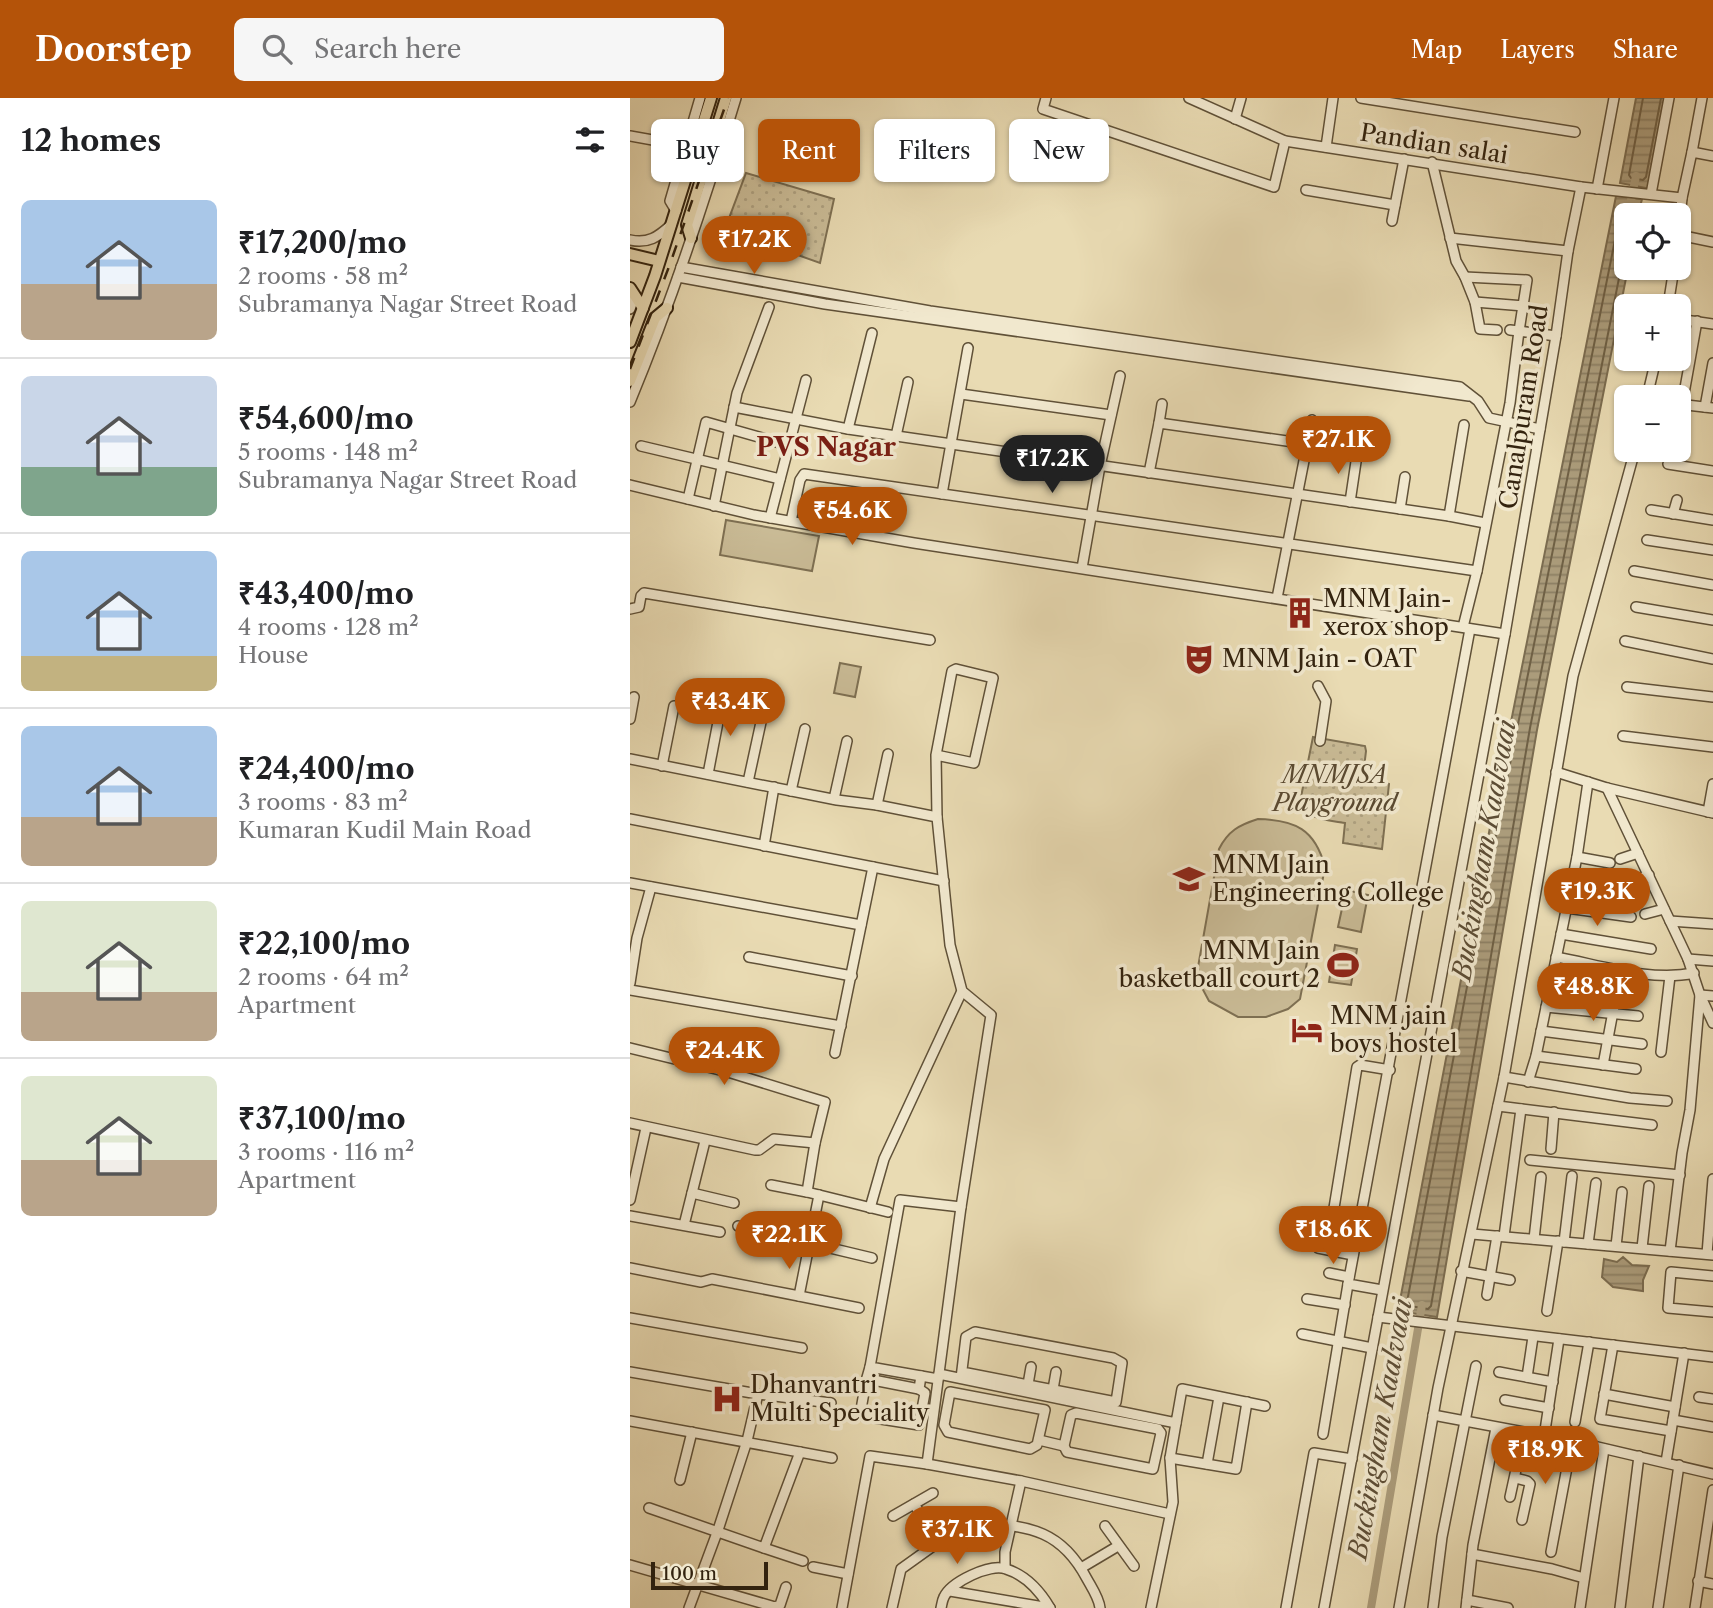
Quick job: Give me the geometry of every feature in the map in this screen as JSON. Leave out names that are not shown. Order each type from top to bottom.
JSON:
[{"type":"main road","points":[[630,342],[676,211],[711,98]]},
{"type":"main road","points":[[691,239],[687,225],[726,98]]},
{"type":"main road","points":[[630,254],[659,261]]},
{"type":"main road","points":[[632,292],[643,308]]},
{"type":"main road","points":[[630,381],[655,318],[667,308]]},
{"type":"street","points":[[694,119],[700,98]]},
{"type":"street","points":[[630,402],[680,272],[736,98]]},
{"type":"street","points":[[1046,98],[1043,109],[1274,187],[1284,141]]},
{"type":"street","name":"Pandian salai","points":[[1189,98],[1284,141],[1581,187],[1682,198]]},
{"type":"street","points":[[1235,118],[1241,98]]},
{"type":"street","points":[[1326,147],[1334,98]]},
{"type":"street","points":[[1361,98],[1575,132]]},
{"type":"street","points":[[1597,189],[1614,98]]},
{"type":"street","points":[[1651,194],[1669,98]]},
{"type":"street","points":[[1682,203],[1702,98]]},
{"type":"street","points":[[630,136],[651,140]]},
{"type":"street","points":[[1692,152],[1713,156]]},
{"type":"street","points":[[1392,221],[1404,159]]},
{"type":"street","points":[[1432,163],[1456,261],[1475,302],[1480,329],[1497,330]]},
{"type":"street","points":[[676,182],[670,201],[676,211]]},
{"type":"street","name":"Canalpuram Road","points":[[1325,1608],[1505,634],[1581,187]]},
{"type":"street","points":[[1306,190],[1395,205]]},
{"type":"street","points":[[630,240],[644,243],[661,234],[671,224]]},
{"type":"street","points":[[1450,239],[1568,251]]},
{"type":"street","points":[[1691,239],[1713,242]]},
{"type":"street","points":[[680,272],[943,313],[1460,387],[1478,401],[1489,418],[1540,429]]},
{"type":"street","points":[[1322,1434],[1353,1255],[1390,1070],[1485,523],[1506,421],[1515,330],[1524,306],[1527,281],[1465,277]]},
{"type":"street","points":[[630,309],[632,292]]},
{"type":"street","points":[[1475,302],[1524,306]]},
{"type":"street","points":[[715,506],[737,393],[769,307]]},
{"type":"street","points":[[1691,320],[1713,324]]},
{"type":"street","points":[[1684,385],[1697,321]]},
{"type":"street","points":[[1515,330],[1556,336]]},
{"type":"street","points":[[848,429],[873,333]]},
{"type":"street","points":[[942,494],[968,348]]},
{"type":"street","points":[[1691,406],[1709,408],[1713,363]]},
{"type":"street","points":[[1082,568],[1100,466],[1120,376]]},
{"type":"street","points":[[770,518],[806,380]]},
{"type":"street","points":[[896,436],[908,382]]},
{"type":"street","points":[[961,394],[1111,415]]},
{"type":"street","points":[[1149,473],[1162,404]]},
{"type":"street","points":[[734,407],[848,429],[1485,523]]},
{"type":"street","points":[[1277,598],[1312,419]]},
{"type":"street","points":[[688,499],[705,422],[788,445]]},
{"type":"street","points":[[1159,423],[1308,444]]},
{"type":"street","points":[[1449,516],[1464,425]]},
{"type":"street","points":[[641,446],[780,480]]},
{"type":"street","points":[[1350,502],[1357,455]]},
{"type":"street","points":[[1399,1608],[1461,1271],[1472,1234],[1504,1077],[1576,665],[1632,462]]},
{"type":"street","points":[[1668,464],[1713,471]]},
{"type":"street","points":[[790,521],[800,480],[804,474],[1477,571]]},
{"type":"street","points":[[1400,509],[1405,477]]},
{"type":"street","points":[[630,485],[770,518],[914,543],[1505,634]]},
{"type":"street","points":[[1673,514],[1677,500]]},
{"type":"street","points":[[1651,510],[1713,520]]},
{"type":"street","points":[[1647,540],[1713,550]]},
{"type":"street","points":[[1634,571],[1713,585]]},
{"type":"street","points":[[630,610],[639,607],[644,593],[930,640]]},
{"type":"street","points":[[1636,607],[1713,620]]},
{"type":"street","points":[[1625,641],[1713,659]]},
{"type":"street","points":[[870,1208],[884,1159],[919,1088],[961,991],[950,945],[937,817],[936,755],[952,671],[956,668],[991,676],[993,680],[974,763],[936,755]]},
{"type":"street","points":[[1318,685],[1326,701],[1320,741]]},
{"type":"street","points":[[1627,687],[1713,698]]},
{"type":"street","points":[[708,774],[723,696]]},
{"type":"street","points":[[630,719],[634,697]]},
{"type":"street","points":[[662,766],[674,706]]},
{"type":"street","points":[[748,782],[763,713]]},
{"type":"street","points":[[791,791],[805,729]]},
{"type":"street","points":[[1623,736],[1713,747]]},
{"type":"street","points":[[834,799],[847,741]]},
{"type":"street","points":[[877,805],[888,754]]},
{"type":"street","points":[[630,759],[937,817]]},
{"type":"street","points":[[1556,772],[1607,788],[1711,812],[1713,783]]},
{"type":"street","points":[[1528,1082],[1536,1056],[1567,908],[1588,782]]},
{"type":"street","points":[[764,846],[774,787]]},
{"type":"street","points":[[1607,788],[1688,959],[1713,1023]]},
{"type":"street","points":[[630,819],[944,881]]},
{"type":"street","points":[[1620,859],[1638,853]]},
{"type":"street","points":[[1577,857],[1609,863]]},
{"type":"street","points":[[835,1054],[873,867]]},
{"type":"street","points":[[1635,880],[1648,875]]},
{"type":"street","points":[[630,883],[861,925]]},
{"type":"street","points":[[1571,884],[1615,890]]},
{"type":"street","points":[[630,983],[634,938],[651,887]]},
{"type":"street","points":[[1567,908],[1631,917]]},
{"type":"street","points":[[1645,914],[1664,909]]},
{"type":"street","points":[[1670,921],[1713,924]]},
{"type":"street","points":[[1561,934],[1651,949]]},
{"type":"street","points":[[749,957],[852,976]]},
{"type":"street","points":[[1556,957],[1670,976],[1694,973]]},
{"type":"street","points":[[1688,959],[1713,961]]},
{"type":"street","points":[[1602,1065],[1620,969]]},
{"type":"street","points":[[1661,1052],[1670,976]]},
{"type":"street","points":[[1552,980],[1592,987]]},
{"type":"street","points":[[630,990],[841,1026]]},
{"type":"street","points":[[927,1464],[961,1207],[991,1015],[961,991]]},
{"type":"street","points":[[1700,995],[1713,996]]},
{"type":"street","points":[[1670,1251],[1690,1111],[1700,995]]},
{"type":"street","points":[[1546,1007],[1639,1016]]},
{"type":"street","points":[[1541,1031],[1642,1044]]},
{"type":"street","points":[[630,1048],[727,1072],[825,1102],[807,1192]]},
{"type":"street","points":[[1536,1056],[1636,1069]]},
{"type":"street","points":[[1333,1214],[1357,1067],[1360,1065],[1390,1070]]},
{"type":"street","points":[[1504,1077],[1630,1098],[1667,1101]]},
{"type":"street","points":[[1497,1106],[1652,1125]]},
{"type":"street","points":[[1487,1295],[1501,1236],[1521,1109]]},
{"type":"street","points":[[1551,1149],[1555,1112]]},
{"type":"street","points":[[630,1123],[755,1150],[774,1139],[815,1143]]},
{"type":"street","points":[[630,1200],[646,1128]]},
{"type":"street","points":[[684,1225],[705,1140]]},
{"type":"street","points":[[1530,1160],[1680,1175]]},
{"type":"street","points":[[1534,1239],[1541,1177]]},
{"type":"street","points":[[1547,1311],[1572,1177]]},
{"type":"street","points":[[1472,1234],[1710,1254],[1713,1179]]},
{"type":"street","points":[[1588,1244],[1596,1182]]},
{"type":"street","points":[[771,1185],[888,1212]]},
{"type":"street","points":[[1642,1248],[1648,1186]]},
{"type":"street","points":[[1616,1246],[1622,1192]]},
{"type":"street","points":[[692,1193],[734,1203]]},
{"type":"street","points":[[799,1296],[820,1195]]},
{"type":"street","points":[[868,1379],[919,1389],[925,1393],[920,1423],[915,1426],[860,1415],[900,1200],[961,1207]]},
{"type":"street","points":[[630,1216],[720,1233]]},
{"type":"street","points":[[738,1226],[872,1258]]},
{"type":"street","points":[[1325,1226],[1358,1233]]},
{"type":"street","points":[[1318,1248],[1353,1255]]},
{"type":"street","points":[[630,1268],[701,1282],[712,1279],[859,1308]]},
{"type":"street","points":[[1461,1271],[1510,1280]]},
{"type":"street","points":[[1713,1276],[1671,1272],[1668,1308],[1713,1312]]},
{"type":"street","points":[[1329,1273],[1382,1290]]},
{"type":"street","points":[[1307,1299],[1345,1305]]},
{"type":"street","points":[[1378,1317],[1713,1357]]},
{"type":"street","points":[[630,1318],[802,1348]]},
{"type":"street","points":[[1056,1372],[1035,1448],[948,1432],[944,1425],[950,1392],[958,1376],[966,1337],[975,1332],[1113,1358],[1122,1363],[1116,1406]]},
{"type":"street","points":[[1301,1334],[1372,1348]]},
{"type":"street","points":[[1527,1377],[1533,1337]]},
{"type":"street","points":[[1545,1437],[1559,1339]]},
{"type":"street","points":[[1575,1422],[1589,1342]]},
{"type":"street","points":[[1613,1345],[1600,1419],[1671,1432]]},
{"type":"street","points":[[1666,1462],[1684,1353]]},
{"type":"street","points":[[1433,1608],[1442,1537],[1476,1366]]},
{"type":"street","points":[[870,1367],[921,1376],[958,1376],[1116,1406],[1159,1424]]},
{"type":"street","points":[[1028,1389],[1031,1367]]},
{"type":"street","points":[[630,1372],[758,1394],[831,1403]]},
{"type":"street","points":[[1499,1372],[1553,1382]]},
{"type":"street","points":[[919,1389],[921,1376]]},
{"type":"street","points":[[1151,1608],[1173,1502],[1170,1458],[1182,1389],[1265,1406]]},
{"type":"street","points":[[950,1392],[1045,1410]]},
{"type":"street","points":[[689,1608],[747,1441],[758,1394]]},
{"type":"street","points":[[1050,1394],[1080,1403],[1116,1406]]},
{"type":"street","points":[[1604,1394],[1675,1407]]},
{"type":"street","points":[[1207,1464],[1219,1396]]},
{"type":"street","points":[[1699,1397],[1713,1399]]},
{"type":"street","points":[[1505,1400],[1549,1408]]},
{"type":"street","points":[[1170,1458],[1236,1469],[1247,1402]]},
{"type":"street","points":[[1077,1413],[1080,1403]]},
{"type":"street","points":[[1159,1424],[1161,1433],[1153,1469],[1067,1452],[1065,1446],[1071,1415],[1077,1413],[1159,1424],[1176,1423]]},
{"type":"street","points":[[1433,1415],[1572,1441],[1713,1474]]},
{"type":"street","points":[[1673,1420],[1713,1427]]},
{"type":"street","points":[[630,1421],[832,1458]]},
{"type":"street","points":[[1496,1428],[1472,1554],[1466,1604],[1508,1608]]},
{"type":"street","points":[[680,1480],[692,1432]]},
{"type":"street","points":[[1510,1497],[1524,1433]]},
{"type":"street","points":[[1039,1440],[1065,1446]]},
{"type":"street","points":[[1551,1552],[1572,1441]]},
{"type":"street","points":[[1580,1608],[1604,1449]]},
{"type":"street","points":[[764,1548],[800,1452]]},
{"type":"street","points":[[1286,1608],[1314,1453],[1352,1459]]},
{"type":"street","points":[[842,1608],[870,1456],[1021,1481],[1170,1514]]},
{"type":"street","points":[[1620,1608],[1639,1456]]},
{"type":"street","points":[[1658,1608],[1679,1465]]},
{"type":"street","points":[[1515,1478],[1527,1481],[1530,1485],[1522,1520]]},
{"type":"street","points":[[1005,1568],[1005,1552],[1021,1481]]},
{"type":"street","points":[[1695,1608],[1698,1581],[1708,1549],[1713,1490]]},
{"type":"street","points":[[893,1516],[933,1493]]},
{"type":"street","points":[[914,1504],[938,1542]]},
{"type":"street","points":[[649,1508],[803,1561]]},
{"type":"street","points":[[892,1608],[901,1569],[968,1521],[1039,1531],[1054,1538],[1081,1568],[1100,1608]]},
{"type":"street","points":[[1105,1526],[1134,1566]]},
{"type":"street","points":[[1081,1568],[1118,1546]]},
{"type":"street","points":[[1472,1554],[1584,1578]]},
{"type":"street","points":[[630,1566],[775,1607],[780,1605],[786,1587]]},
{"type":"street","points":[[813,1567],[848,1574]]},
{"type":"street","points":[[941,1608],[944,1595],[967,1577],[993,1567],[1005,1568],[1033,1585],[1050,1608]]},
{"type":"street","points":[[1698,1581],[1713,1584]]},
{"type":"street","points":[[950,1591],[1050,1608]]},
{"type":"green space","points":[[746,173],[758,177],[758,182],[776,182],[834,199],[820,263],[725,229]]},
{"type":"green space","points":[[726,520],[819,536],[812,571],[720,555]]},
{"type":"green space","points":[[840,663],[861,667],[855,697],[834,693]]},
{"type":"green space","name":"MNMJSA Playground","points":[[1313,737],[1365,746],[1363,776],[1389,784],[1382,849],[1343,843],[1345,823],[1312,816],[1303,808],[1300,802]]},
{"type":"green space","points":[[1258,819],[1283,822],[1302,829],[1316,844],[1325,867],[1300,999],[1288,1009],[1266,1017],[1238,1017],[1209,1001],[1201,986],[1198,967],[1219,849],[1235,830]]},
{"type":"green space","points":[[1346,890],[1368,895],[1361,932],[1338,927]]},
{"type":"green space","name":"MNM Jain basketball court 2","points":[[1335,945],[1357,949],[1351,985],[1329,982]]},
{"type":"water","points":[[1636,98],[1668,98],[1651,189],[1620,183]]},
{"type":"water","points":[[1616,196],[1642,199],[1641,203],[1615,203]]},
{"type":"water","points":[[1614,206],[1614,280],[1626,280],[1623,294],[1614,294],[1614,339],[1537,730],[1437,1317],[1398,1311],[1491,822]]},
{"type":"water","points":[[1623,1257],[1632,1265],[1649,1266],[1643,1280],[1643,1291],[1613,1287],[1602,1277],[1604,1259],[1617,1262]]},
{"type":"waterway","name":"Buckingham Kaalvaai","points":[[1630,203],[1636,176]]},
{"type":"waterway","name":"Buckingham Kaalvaai","points":[[1371,1608],[1422,1305]]},
{"type":"railway","points":[[630,369],[728,98]]},
{"type":"place","name":"MNM Jain- xerox shop","points":[[1300,613]]},
{"type":"place","name":"MNM Jain - OAT","points":[[1199,659]]},
{"type":"place","name":"MNM Jain Engineering College","points":[[1189,879]]},
{"type":"place","name":"MNM Jain basketball court 2","points":[[1343,965]]},
{"type":"place","name":"MNM jain boys hostel","points":[[1307,1030]]},
{"type":"place","name":"Dhanvantri Multi Speciality","points":[[727,1399]]},
{"type":"district","name":"PVS Nagar","points":[[826,447]]}]
